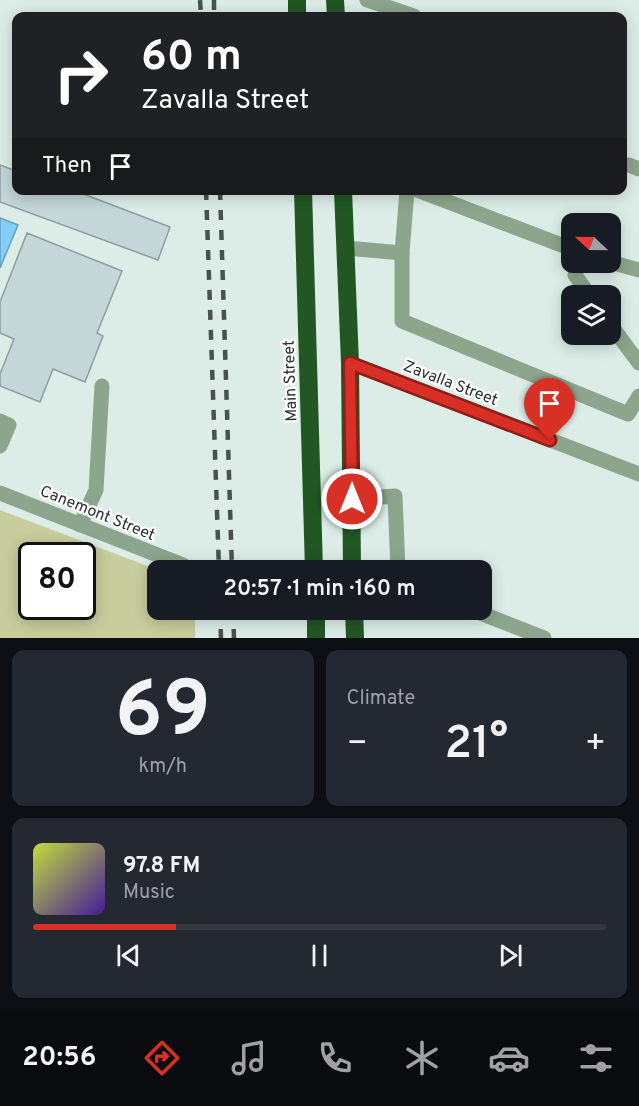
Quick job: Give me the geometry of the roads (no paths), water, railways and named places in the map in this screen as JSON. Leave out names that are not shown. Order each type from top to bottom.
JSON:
[{"type":"highway","name":"Main Street","points":[[303,195],[314,560]]},
{"type":"highway","points":[[343,195],[350,363],[352,560]]},
{"type":"highway","points":[[316,620],[316,638]]},
{"type":"highway","points":[[354,620],[355,638]]},
{"type":"street","points":[[367,0],[402,12]]},
{"type":"street","points":[[407,195],[402,253],[402,321],[628,414],[639,396]]},
{"type":"street","points":[[430,195],[561,245]]},
{"type":"street","points":[[346,248],[402,253]]},
{"type":"street","points":[[621,265],[639,270]]},
{"type":"street","points":[[621,339],[639,363]]},
{"type":"street","name":"Zavalla Street","points":[[350,363],[639,474]]},
{"type":"street","points":[[80,525],[96,490],[102,386]]},
{"type":"street","points":[[0,421],[9,425],[0,446]]},
{"type":"street","name":"Canemont Street","points":[[0,493],[170,560]]},
{"type":"street","points":[[352,499],[395,496],[398,560]]},
{"type":"street","points":[[492,618],[544,638]]},
{"type":"water","points":[[0,218],[18,225],[0,268]]},
{"type":"railway","points":[[200,0],[201,12]]},
{"type":"railway","points":[[214,0],[214,12]]},
{"type":"railway","points":[[206,195],[219,560]]},
{"type":"railway","points":[[220,195],[232,560]]},
{"type":"railway","points":[[220,620],[221,638]]},
{"type":"railway","points":[[233,620],[234,638]]}]
